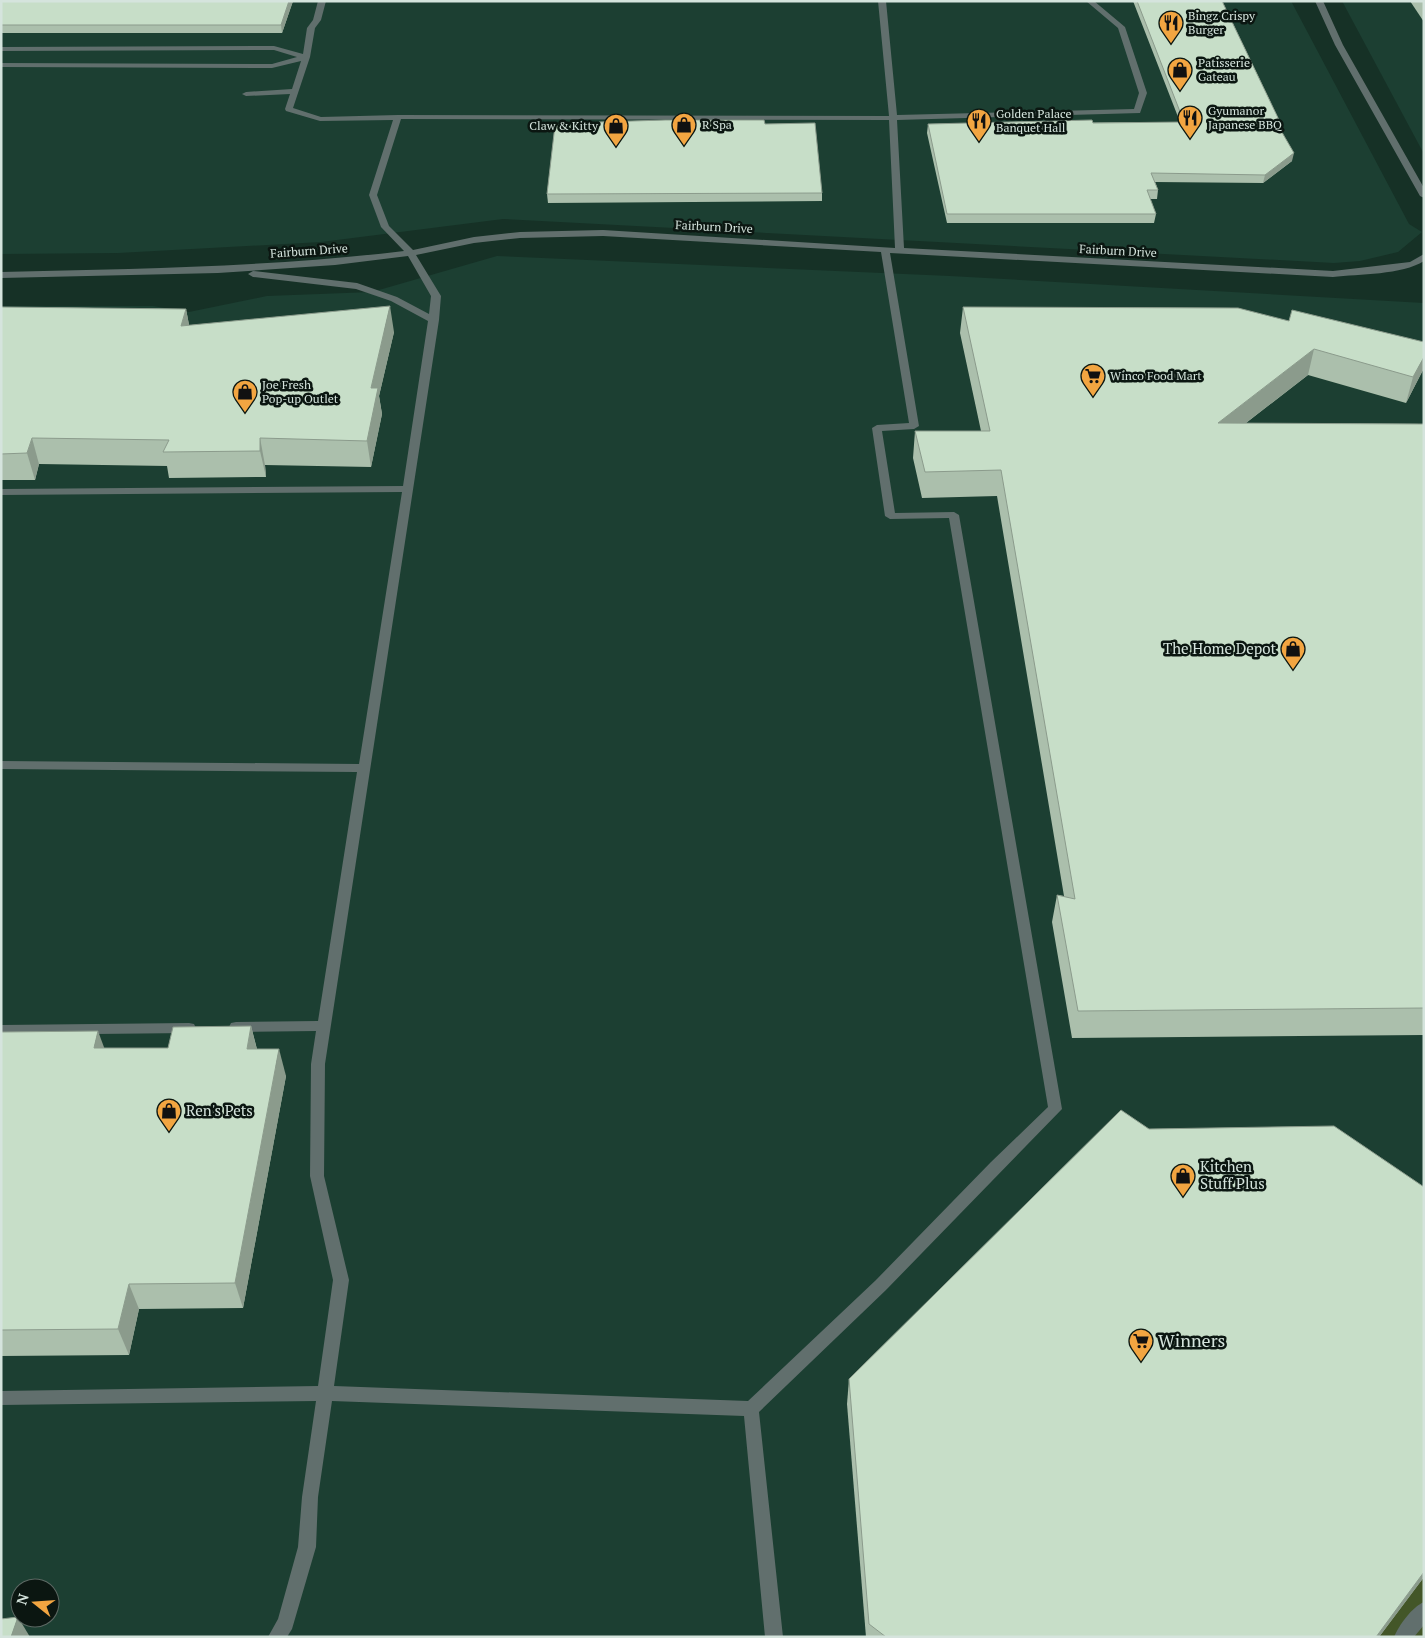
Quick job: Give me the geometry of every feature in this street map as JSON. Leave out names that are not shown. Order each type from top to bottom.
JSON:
[{"type":"street","points":[[322,1],[317,20],[311,28],[306,57],[288,109],[320,119],[398,117],[893,118],[1137,111],[1143,93],[1122,27],[1089,1]]},
{"type":"street","points":[[882,1],[893,118],[900,251]]},
{"type":"street","points":[[1320,1],[1339,46],[1424,196]]},
{"type":"street","points":[[1,49],[274,48],[306,57]]},
{"type":"street","points":[[1,65],[272,66],[306,57]]},
{"type":"street","points":[[246,94],[295,91]]},
{"type":"street","points":[[277,1637],[286,1623],[307,1547],[310,1497],[341,1280],[317,1176],[318,1064],[434,320],[436,296],[411,254],[385,227],[373,194],[398,117]]},
{"type":"street","name":"Fairburn Drive","points":[[1,274],[218,270],[335,262],[411,254],[474,240],[520,235],[603,233],[1333,274],[1386,269],[1413,264],[1424,257]]},
{"type":"street","points":[[1,1398],[326,1393],[751,1409],[881,1285],[996,1166],[1055,1110],[954,515],[890,516],[877,428],[914,426],[885,250]]},
{"type":"street","points":[[218,270],[357,286],[394,299],[434,320]]},
{"type":"street","points":[[1,492],[408,489]]},
{"type":"street","points":[[1,766],[364,768]]},
{"type":"street","points":[[227,1027],[324,1026]]},
{"type":"street","points":[[1,1030],[198,1028]]},
{"type":"street","points":[[751,1409],[774,1637]]},
{"type":"street","points":[[1402,1637],[1424,1611]]},
{"type":"shaded area","points":[[1,1],[1291,1],[1409,224],[1422,232],[1398,252],[1360,261],[1334,263],[503,219],[321,242],[118,253],[1,254]]},
{"type":"shaded area","points":[[1342,1],[1424,1],[1424,154]]},
{"type":"shaded area","points":[[497,256],[950,276],[1424,303],[1424,1575],[1367,1637],[1,1637],[1,306],[153,306],[189,312],[267,296],[372,292]]},
{"type":"green space","points":[[1424,1575],[1424,1637],[1367,1637]]},
{"type":"building","points":[[1,1],[289,1],[281,25],[1,25]]},
{"type":"building","points":[[1137,1],[1222,1],[1280,122],[1276,122],[1294,153],[1265,175],[1151,173],[1158,190],[1147,190],[1156,214],[947,214],[928,124],[1092,120],[1093,123],[1184,122]]},
{"type":"building","points":[[764,120],[765,124],[815,123],[822,193],[547,194],[555,125],[599,125],[599,122]]},
{"type":"building","points":[[390,306],[371,388],[378,388],[367,441],[260,438],[260,451],[163,452],[169,440],[32,438],[27,453],[1,454],[1,307],[186,309],[181,326]]},
{"type":"building","points":[[963,307],[1238,308],[1289,321],[1292,310],[1424,342],[1424,357],[1413,377],[1314,349],[1218,423],[1424,424],[1424,1008],[1078,1011],[1057,895],[1075,899],[1001,470],[925,472],[915,431],[990,431]]},
{"type":"building","points":[[251,1026],[247,1049],[279,1049],[235,1283],[129,1284],[118,1329],[1,1330],[1,1032],[98,1031],[94,1048],[168,1048],[173,1027]]},
{"type":"building","points":[[1121,1110],[1149,1129],[1334,1126],[1424,1187],[1424,1572],[1376,1637],[886,1637],[869,1624],[849,1379]]},
{"type":"building","points":[[10,1618],[10,1628],[14,1628],[11,1637],[1,1637],[1,1619]]},
{"type":"place","name":"Bingz Crispy Burger","points":[[1171,44]]},
{"type":"place","name":"Patisserie Gateau","points":[[1180,91]]},
{"type":"place","name":"Gyumanor Japanese BBQ","points":[[1190,139]]},
{"type":"place","name":"Golden Palace Banquet Hall","points":[[979,142]]},
{"type":"place","name":"R Spa","points":[[684,146]]},
{"type":"place","name":"Claw & Kitty","points":[[616,147]]},
{"type":"place","name":"Winco Food Mart","points":[[1093,397]]},
{"type":"place","name":"Joe Fresh Pop-up Outlet","points":[[245,413]]},
{"type":"place","name":"The Home Depot","points":[[1293,670]]},
{"type":"place","name":"Ren's Pets","points":[[169,1132]]},
{"type":"place","name":"Kitchen Stuff Plus","points":[[1183,1197]]},
{"type":"place","name":"Winners","points":[[1141,1362]]}]
